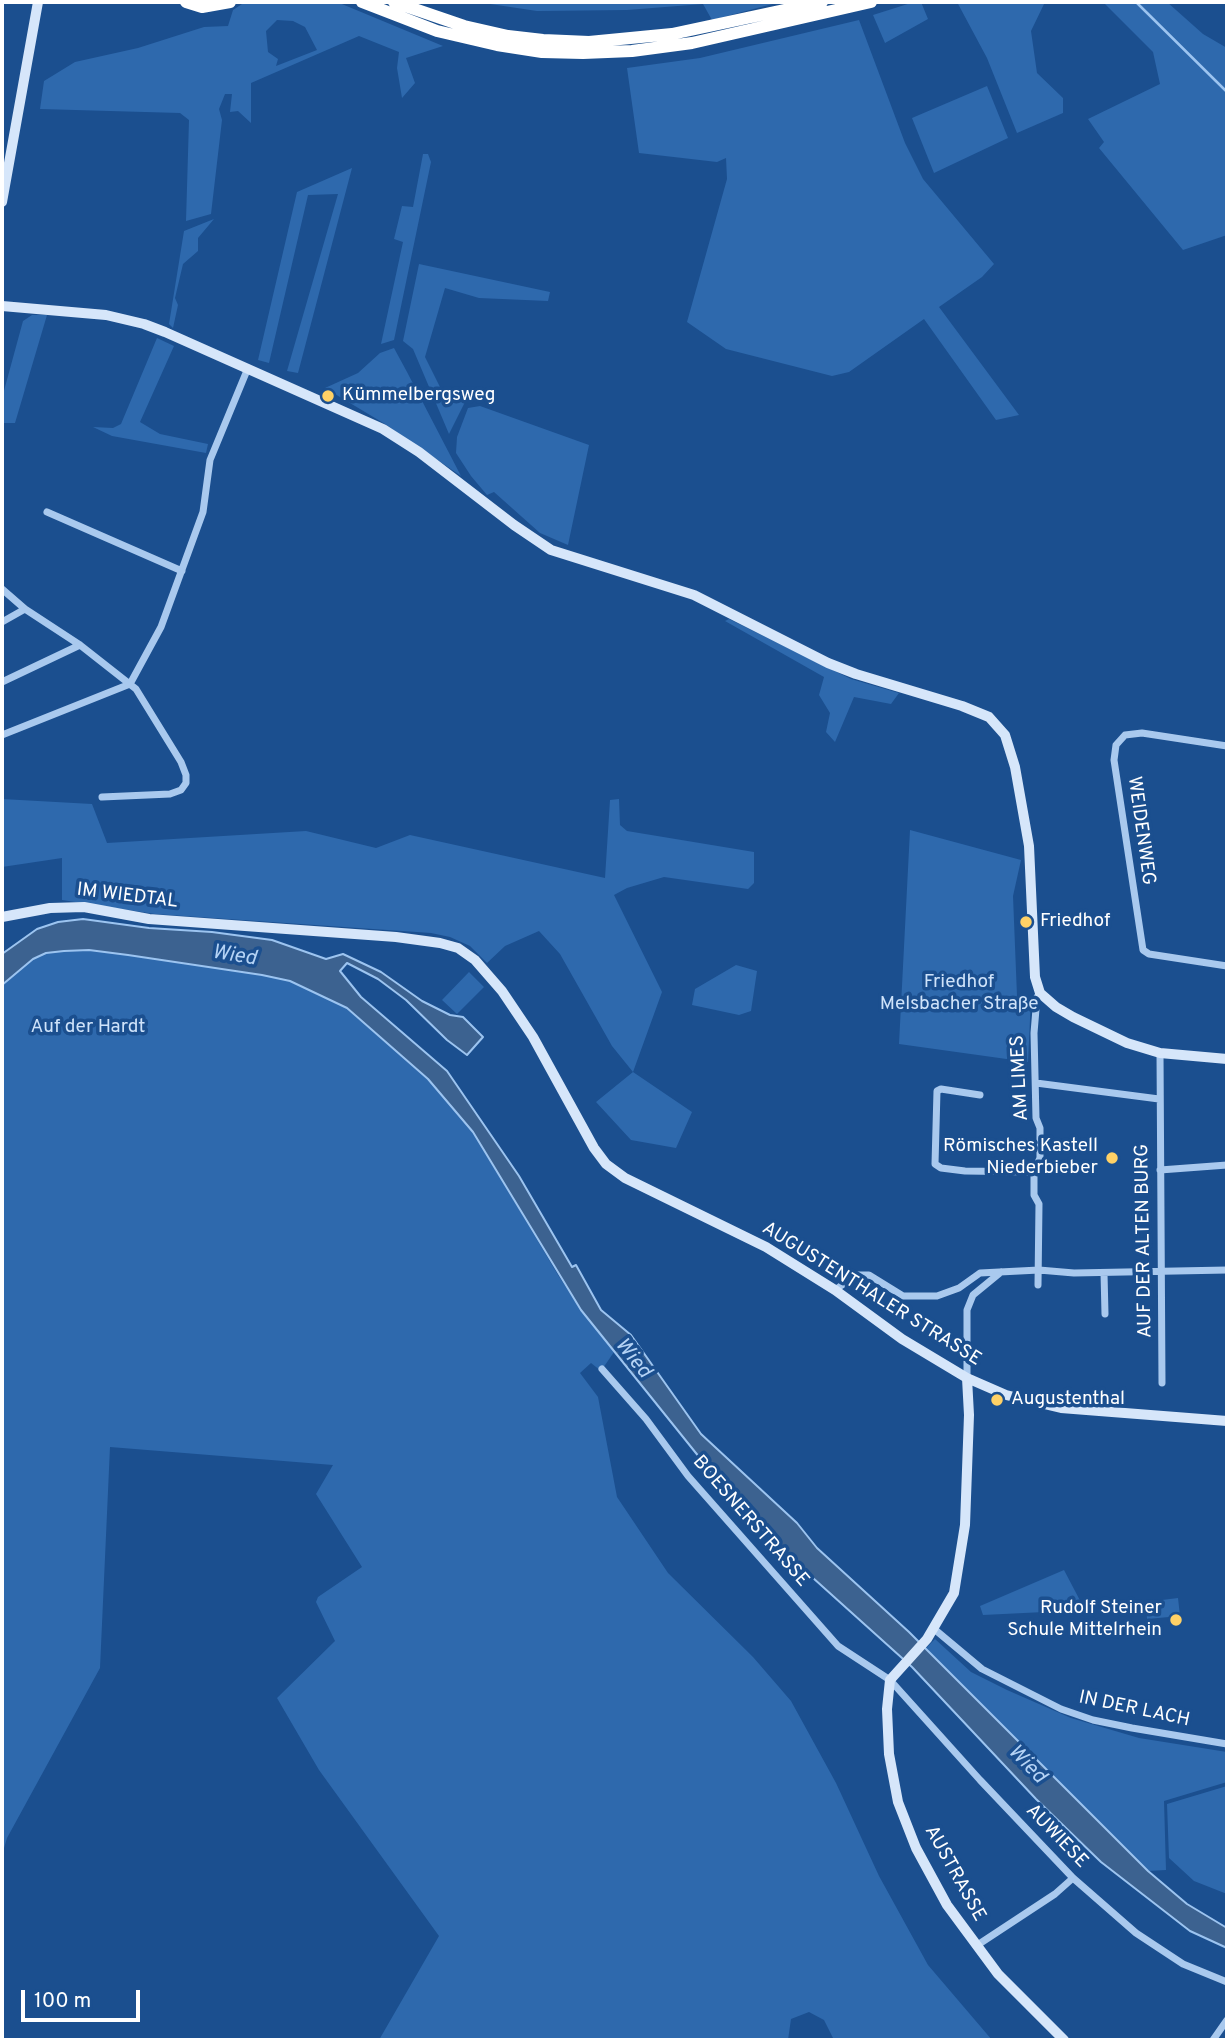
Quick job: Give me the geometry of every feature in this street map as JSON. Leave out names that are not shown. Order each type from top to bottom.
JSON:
[{"type":"highway","points":[[186,2],[202,6],[230,2]]},
{"type":"highway","points":[[362,2],[437,31],[542,52],[632,51],[692,43],[782,17],[822,2]]},
{"type":"highway","points":[[394,2],[464,26],[508,36],[589,42],[672,34],[871,2]]},
{"type":"street","points":[[2,202],[38,2]]},
{"type":"street","points":[[2,306],[125,318],[166,332],[383,429],[419,452],[551,550],[694,595],[828,663],[868,678],[970,708],[989,717],[1000,727],[1010,748],[1027,835],[1035,977],[1040,993],[1056,1007],[1102,1033],[1160,1054],[1227,1059]]},
{"type":"street","points":[[2,735],[130,684],[161,627],[182,571],[203,512],[210,460],[248,368]]},
{"type":"street","points":[[47,512],[182,571]]},
{"type":"street","points":[[2,589],[25,609],[80,645],[136,689],[181,762],[186,783],[181,790],[170,794],[102,797]]},
{"type":"street","points":[[2,622],[25,609]]},
{"type":"street","points":[[2,682],[80,645]]},
{"type":"street","name":"WEIDENWEG","points":[[1227,746],[1142,733],[1125,735],[1116,745],[1114,760],[1143,950],[1169,958],[1227,966]]},
{"type":"street","name":"IM WIEDTAL","points":[[2,916],[70,906],[149,919],[248,926]]},
{"type":"street","name":"AUGUSTENTHALER STRASSE","points":[[248,926],[396,937],[458,948],[474,960],[502,991],[533,1037],[594,1148],[606,1164],[625,1178],[766,1248],[835,1290],[902,1339],[967,1378],[1006,1395],[1061,1408],[1227,1421]]},
{"type":"street","name":"AM LIMES","points":[[1038,1285],[1039,1204],[1034,1195],[1034,1172],[1040,1158],[1040,1128],[1036,1118],[1034,1033],[1037,997],[1040,993]]},
{"type":"street","name":"AUF DER ALTEN BURG","points":[[1160,1054],[1162,1382]]},
{"type":"street","points":[[1036,1083],[1159,1099]]},
{"type":"street","points":[[979,1095],[941,1089],[937,1091],[936,1164],[942,1168],[965,1171],[1034,1172]]},
{"type":"street","points":[[1160,1170],[1227,1165]]},
{"type":"street","points":[[835,1290],[856,1275],[869,1275],[903,1296],[937,1296],[959,1288],[980,1273],[1039,1270],[1104,1273],[1227,1270]]},
{"type":"street","points":[[890,1680],[927,1639],[954,1593],[965,1525],[969,1415],[967,1310],[973,1295],[1002,1272]]},
{"type":"street","points":[[1104,1273],[1105,1314]]},
{"type":"street","name":"BOESNERSTRASSE","points":[[602,1369],[646,1419],[688,1476],[838,1646],[890,1680]]},
{"type":"street","name":"IN DER LACH","points":[[933,1629],[982,1669],[1062,1709],[1093,1720],[1227,1744]]},
{"type":"street","name":"AUWIESE","points":[[890,1680],[1073,1878],[1136,1933],[1183,1964],[1227,1982]]},
{"type":"street","name":"AUSTRASSE","points":[[890,1680],[887,1709],[888,1754],[898,1802],[916,1848],[947,1905],[976,1946],[1014,1991],[1064,2040]]},
{"type":"street","points":[[976,1946],[1055,1894],[1073,1878]]},
{"type":"street","points":[[1213,2040],[1227,2020]]},
{"type":"green space","points":[[245,2],[337,2],[443,46],[406,58],[415,83],[402,98],[397,68],[399,52],[359,36],[251,83],[251,123],[238,111],[230,112],[232,94],[225,94],[219,109],[222,120],[211,214],[186,221],[189,120],[180,113],[40,109],[44,81],[75,62],[138,48],[204,27],[228,26],[233,10]],"holes":[[[277,20],[293,21],[305,27],[317,50],[276,66],[278,59],[268,52],[266,31]]]},
{"type":"green space","points":[[477,2],[780,2],[712,20],[703,4],[627,10],[537,11]]},
{"type":"green space","points":[[921,2],[928,19],[885,43],[873,15]]},
{"type":"green space","points":[[957,2],[1045,2],[1031,31],[1037,73],[1063,98],[1063,113],[1017,133],[987,58]]},
{"type":"green space","points":[[1103,2],[1167,2],[1203,34],[1227,48],[1227,235],[1183,250],[1099,148],[1104,142],[1088,119],[1160,84],[1153,52]]},
{"type":"green space","points":[[859,20],[905,143],[923,179],[994,264],[982,277],[939,307],[1019,415],[996,420],[924,319],[849,372],[832,376],[726,349],[687,322],[727,179],[726,158],[717,162],[639,153],[627,68],[700,58]]},
{"type":"green space","points":[[987,86],[1008,138],[934,173],[912,118]]},
{"type":"green space","points":[[423,154],[428,154],[431,162],[394,340],[381,344],[403,242],[394,239],[402,206],[413,207]]},
{"type":"green space","points":[[352,168],[298,373],[287,371],[338,194],[308,195],[269,363],[258,360],[297,192]]},
{"type":"green space","points":[[214,219],[198,238],[198,251],[183,264],[175,298],[178,305],[173,328],[169,324],[184,231]]},
{"type":"green space","points":[[419,264],[550,292],[548,301],[479,298],[445,288],[425,357],[446,399],[456,393],[465,402],[449,434],[413,349],[403,341]]},
{"type":"green space","points":[[32,315],[47,315],[15,423],[2,423],[2,398],[23,321]]},
{"type":"green space","points":[[157,338],[174,346],[140,422],[160,434],[208,444],[206,453],[112,436],[93,427],[113,428],[121,424]]},
{"type":"green space","points":[[394,348],[461,476],[385,424],[325,388],[358,373],[380,353]]},
{"type":"green space","points":[[480,406],[589,445],[568,545],[540,533],[494,492],[487,495],[456,453],[457,437],[468,408]]},
{"type":"green space","points":[[729,619],[851,679],[899,693],[891,704],[854,697],[835,742],[826,732],[830,713],[819,695],[824,677],[725,621]]},
{"type":"green space","points":[[2,799],[92,804],[107,843],[306,831],[376,848],[410,835],[605,878],[610,800],[619,799],[620,825],[627,831],[754,852],[754,883],[748,889],[664,877],[627,888],[614,895],[662,992],[633,1072],[612,1046],[560,954],[539,931],[505,946],[487,963],[470,946],[450,937],[431,933],[155,914],[62,900],[62,858],[2,867]]},
{"type":"green space","name":"Friedhof Melsbacher Straße","points":[[910,830],[1021,860],[1013,896],[1017,996],[1031,998],[1028,1062],[899,1044]]},
{"type":"green space","name":"Auf der Hardt","points":[[77,950],[116,952],[262,975],[290,981],[319,993],[346,1008],[428,1079],[473,1132],[558,1275],[614,1352],[601,1371],[591,1363],[580,1373],[598,1397],[617,1497],[668,1573],[753,1657],[791,1701],[836,1783],[879,1876],[928,1965],[992,2040],[834,2040],[824,2020],[809,2012],[791,2019],[788,2040],[379,2040],[439,1936],[319,1770],[277,1698],[335,1641],[316,1602],[318,1597],[362,1567],[316,1494],[333,1465],[110,1447],[100,1668],[7,1838],[2,1855],[2,985],[33,959],[46,953]]},
{"type":"green space","points":[[736,965],[757,971],[751,1011],[739,1015],[692,1005],[695,989]]},
{"type":"green space","points":[[469,972],[484,987],[457,1014],[442,1000]]},
{"type":"green space","points":[[633,1072],[692,1112],[676,1148],[631,1140],[596,1102]]},
{"type":"green space","points":[[1064,1570],[1085,1610],[983,1615],[980,1606]]},
{"type":"green space","points":[[1178,1598],[1180,1616],[1147,1619],[1146,1602]]},
{"type":"green space","points":[[935,1639],[971,1672],[1071,1718],[1139,1738],[1227,1752],[1227,1782],[1164,1801],[1166,1870],[1148,1871],[1097,1821],[926,1648]]},
{"type":"green space","points":[[1227,1786],[1227,1894],[1194,1881],[1169,1858],[1167,1804]]},
{"type":"water","name":"Wied","points":[[83,919],[272,940],[326,959],[343,954],[381,972],[422,1001],[450,1015],[463,1017],[483,1037],[467,1055],[447,1040],[406,1000],[378,979],[347,963],[340,971],[361,997],[447,1071],[519,1176],[572,1267],[576,1265],[601,1310],[631,1335],[701,1434],[797,1523],[817,1548],[909,1632],[1148,1871],[1187,1904],[1227,1928],[1227,1948],[1190,1931],[1101,1862],[1036,1799],[912,1667],[783,1551],[724,1488],[581,1310],[473,1132],[428,1079],[347,1008],[290,981],[89,950],[46,953],[33,959],[2,985],[2,954],[37,929],[58,922]]},
{"type":"waterway","points":[[1136,2],[1227,92]]},
{"type":"place","name":"Kümmelbergsweg","points":[[328,396]]},
{"type":"place","name":"Friedhof","points":[[1026,922]]},
{"type":"place","name":"Römisches Kastell Niederbieber","points":[[1112,1158]]},
{"type":"place","name":"Augustenthal","points":[[997,1400]]},
{"type":"place","name":"Rudolf Steiner Schule Mittelrhein","points":[[1176,1620]]}]
